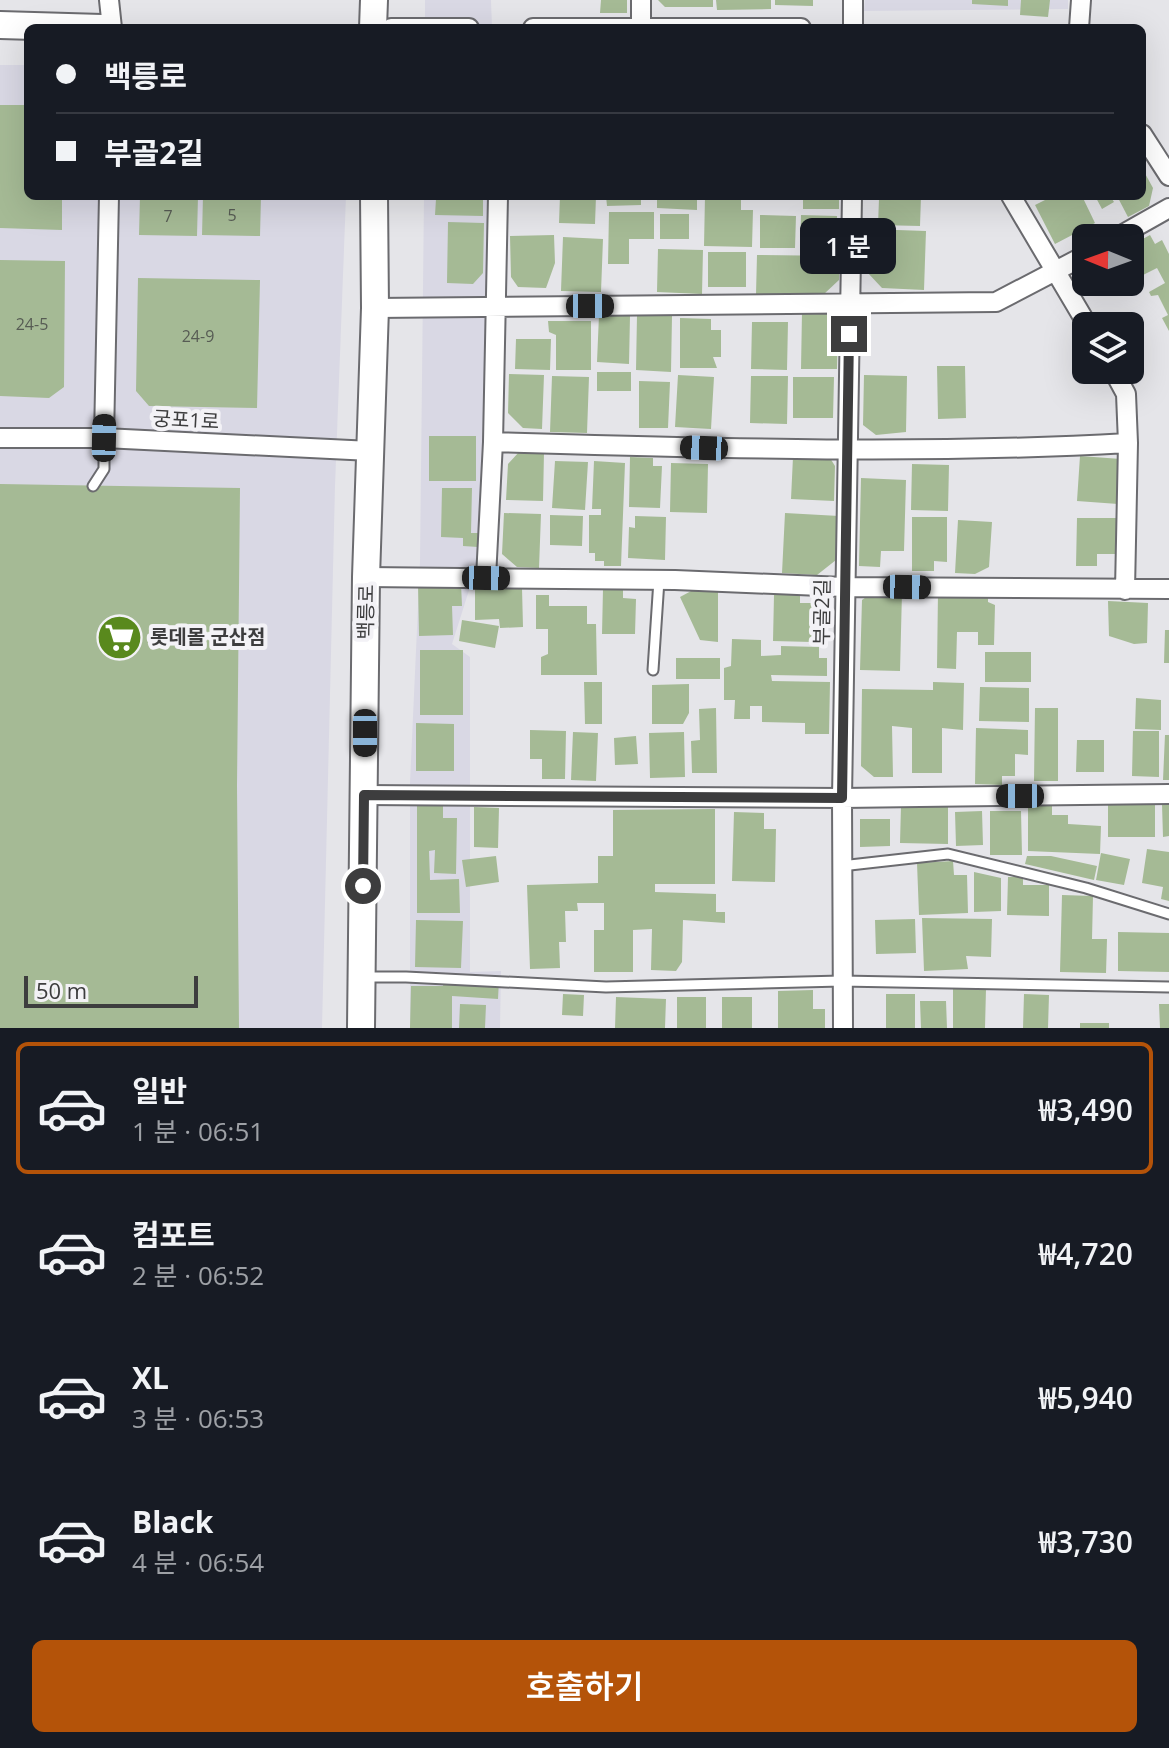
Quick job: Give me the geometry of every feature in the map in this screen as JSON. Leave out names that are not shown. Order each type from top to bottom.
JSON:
[{"type":"street","points":[[109,0],[112,24]]},
{"type":"street","points":[[373,24],[374,0]]},
{"type":"street","points":[[641,0],[641,24]]},
{"type":"street","points":[[853,0],[853,24]]},
{"type":"street","points":[[1079,24],[1081,0]]},
{"type":"street","points":[[0,25],[24,26]]},
{"type":"street","points":[[1146,140],[1169,176]]},
{"type":"street","points":[[104,438],[109,200]]},
{"type":"street","name":"백릉로","points":[[361,1028],[366,577],[375,308],[374,200]]},
{"type":"street","points":[[486,578],[493,442],[498,200]]},
{"type":"street","name":"부골2길","points":[[843,1028],[844,587],[852,200]]},
{"type":"street","points":[[1013,200],[1080,312]]},
{"type":"street","points":[[1141,224],[1169,208]]},
{"type":"street","points":[[375,308],[996,302],[1072,263]]},
{"type":"street","points":[[1121,384],[1126,394],[1128,443],[1125,590]]},
{"type":"street","name":"궁포1로","points":[[0,438],[104,438],[371,451]]},
{"type":"street","points":[[493,442],[847,450],[1027,449],[1128,443]]},
{"type":"street","points":[[366,577],[659,580],[844,587],[1169,589]]},
{"type":"street","points":[[364,795],[842,798],[1169,794]]},
{"type":"lane","points":[[93,486],[104,469],[104,438]]},
{"type":"lane","points":[[653,670],[659,580]]},
{"type":"lane","points":[[841,866],[948,854],[1086,888],[1169,914]]},
{"type":"lane","points":[[362,978],[406,977],[606,987],[841,981],[1169,987]]},
{"type":"shaded area","points":[[425,0],[491,0],[492,24],[425,24]]},
{"type":"shaded area","points":[[865,0],[1068,0],[1068,9],[864,11]]},
{"type":"shaded area","points":[[0,65],[24,65],[24,200],[346,200],[335,486],[322,1028],[0,1028]]},
{"type":"shaded area","points":[[424,200],[489,200],[477,565],[452,644],[470,657],[470,972],[501,971],[500,1028],[410,1028],[410,783],[420,562]]},
{"type":"building","points":[[601,0],[627,0],[627,13],[600,13]]},
{"type":"building","points":[[658,0],[713,0],[713,7],[665,7]]},
{"type":"building","points":[[716,0],[771,0],[771,9],[717,10]]},
{"type":"building","points":[[775,0],[813,0],[813,6],[775,5]]},
{"type":"building","points":[[972,0],[1008,0],[1008,6],[972,4]]},
{"type":"building","points":[[1021,0],[1050,0],[1048,17],[1020,15]]},
{"type":"building","points":[[0,105],[24,105],[24,200],[62,200],[62,230],[0,228]]},
{"type":"building","points":[[1146,175],[1153,188],[1149,206],[1128,217],[1119,200],[1146,200]]},
{"type":"building","points":[[140,200],[198,200],[197,236],[139,235]]},
{"type":"building","points":[[203,200],[261,200],[260,236],[202,235]]},
{"type":"building","points":[[436,200],[483,200],[483,216],[435,215]]},
{"type":"building","points":[[560,200],[596,200],[595,224],[559,223]]},
{"type":"building","points":[[606,200],[641,200],[641,205],[607,206]]},
{"type":"building","points":[[657,200],[697,200],[697,210],[657,208]]},
{"type":"building","points":[[705,200],[741,200],[741,210],[753,210],[752,247],[704,246]]},
{"type":"building","points":[[803,200],[839,200],[839,209],[803,209]]},
{"type":"building","points":[[879,200],[921,200],[920,226],[878,225]]},
{"type":"building","points":[[1045,200],[1084,200],[1095,223],[1072,224],[1072,235],[1055,244],[1035,205]]},
{"type":"building","points":[[1097,200],[1113,200],[1114,202],[1102,209]]},
{"type":"building","points":[[609,212],[654,212],[654,239],[629,239],[629,264],[608,264]]},
{"type":"building","points":[[660,214],[689,214],[689,239],[660,239]]},
{"type":"building","points":[[760,215],[796,216],[795,248],[760,248]]},
{"type":"building","points":[[801,215],[837,216],[836,248],[800,248]]},
{"type":"building","points":[[448,222],[484,223],[483,273],[473,284],[447,283]]},
{"type":"building","points":[[868,229],[926,231],[924,290],[882,288],[867,272]]},
{"type":"building","points":[[554,235],[555,263],[546,288],[518,287],[511,277],[510,236]]},
{"type":"building","points":[[1150,235],[1155,244],[1162,240],[1169,254],[1169,331],[1162,318],[1168,315],[1158,295],[1151,296],[1149,292],[1165,283],[1157,268],[1144,274],[1144,238]]},
{"type":"building","points":[[563,237],[603,239],[601,292],[561,291]]},
{"type":"building","points":[[658,249],[703,250],[702,294],[657,292]]},
{"type":"building","points":[[708,252],[746,252],[746,287],[708,287]]},
{"type":"building","points":[[757,255],[840,256],[839,280],[824,294],[756,294]]},
{"type":"building","points":[[0,260],[65,261],[64,387],[49,398],[0,396]]},
{"type":"building","points":[[138,278],[260,280],[257,408],[149,406],[136,391]]},
{"type":"building","points":[[802,312],[825,312],[838,324],[837,369],[801,369]]},
{"type":"building","points":[[599,315],[630,316],[629,364],[597,362]]},
{"type":"building","points":[[637,315],[672,316],[671,372],[636,370]]},
{"type":"building","points":[[680,318],[711,319],[711,330],[721,330],[721,357],[713,357],[717,368],[680,368]]},
{"type":"building","points":[[548,321],[591,321],[591,370],[556,370],[556,335],[549,332]]},
{"type":"building","points":[[752,322],[788,322],[787,370],[751,369]]},
{"type":"building","points":[[516,339],[551,339],[550,370],[515,369]]},
{"type":"building","points":[[937,366],[965,366],[966,418],[938,419]]},
{"type":"building","points":[[597,372],[631,372],[631,391],[597,391]]},
{"type":"building","points":[[509,374],[544,375],[542,429],[523,428],[508,413]]},
{"type":"building","points":[[678,375],[714,377],[711,429],[675,427]]},
{"type":"building","points":[[864,375],[907,376],[906,432],[876,435],[863,425]]},
{"type":"building","points":[[552,376],[589,377],[587,433],[550,432]]},
{"type":"building","points":[[751,376],[788,376],[787,424],[750,423]]},
{"type":"building","points":[[793,377],[834,377],[833,418],[793,418]]},
{"type":"building","points":[[639,381],[670,382],[668,428],[639,428]]},
{"type":"building","points":[[429,436],[476,436],[476,481],[429,481]]},
{"type":"building","points":[[519,452],[544,452],[543,501],[506,500],[508,464]]},
{"type":"building","points":[[1080,456],[1121,459],[1118,504],[1077,501]]},
{"type":"building","points":[[630,457],[653,458],[653,466],[662,466],[660,508],[629,507]]},
{"type":"building","points":[[793,457],[830,458],[835,466],[834,501],[791,499]]},
{"type":"building","points":[[555,461],[588,462],[585,510],[552,508]]},
{"type":"building","points":[[594,461],[625,463],[621,566],[604,566],[604,561],[595,561],[595,553],[589,553],[589,515],[601,515],[601,509],[592,509]]},
{"type":"building","points":[[671,463],[708,464],[707,513],[670,512]]},
{"type":"building","points":[[912,464],[949,465],[948,511],[911,510]]},
{"type":"building","points":[[861,478],[906,480],[904,551],[881,551],[880,567],[859,566]]},
{"type":"building","name":"롯데몰 군산점","points":[[0,484],[240,488],[237,786],[239,1028],[0,1028]]},
{"type":"building","points":[[442,488],[472,488],[471,533],[479,533],[478,547],[463,546],[463,538],[441,537]]},
{"type":"building","points":[[504,513],[541,514],[539,568],[517,567],[502,554]]},
{"type":"building","points":[[785,513],[839,516],[836,560],[817,575],[782,573]]},
{"type":"building","points":[[550,515],[583,516],[582,546],[550,545]]},
{"type":"building","points":[[635,516],[666,517],[665,560],[628,558],[629,527],[635,528]]},
{"type":"building","points":[[912,517],[947,517],[947,562],[934,561],[934,571],[912,571]]},
{"type":"building","points":[[1077,518],[1117,518],[1117,554],[1097,554],[1097,566],[1076,566]]},
{"type":"building","points":[[958,520],[992,522],[989,567],[975,574],[955,573]]},
{"type":"building","points":[[461,583],[462,606],[452,606],[453,635],[419,636],[418,584]]},
{"type":"building","points":[[522,588],[523,627],[500,628],[499,619],[475,620],[475,589]]},
{"type":"building","points":[[603,589],[623,590],[623,598],[636,599],[635,634],[602,634]]},
{"type":"building","points":[[693,590],[718,591],[718,642],[700,640],[680,597]]},
{"type":"building","points":[[873,592],[902,592],[900,671],[860,670],[862,600]]},
{"type":"building","points":[[938,592],[988,593],[988,602],[995,605],[994,645],[978,645],[978,632],[957,632],[956,669],[937,668]]},
{"type":"building","points":[[536,595],[549,595],[549,606],[587,606],[587,624],[596,624],[597,675],[541,675],[541,657],[548,654],[548,629],[536,629]]},
{"type":"building","points":[[774,595],[800,595],[800,603],[812,603],[812,642],[773,641]]},
{"type":"building","points":[[1108,601],[1148,603],[1147,643],[1134,644],[1109,636]]},
{"type":"building","points":[[462,620],[499,626],[495,648],[459,641]]},
{"type":"building","points":[[1165,630],[1169,630],[1169,663],[1164,663]]},
{"type":"building","points":[[732,639],[761,640],[761,656],[781,655],[781,646],[819,647],[819,658],[827,658],[827,676],[771,675],[772,681],[830,682],[829,734],[805,734],[805,723],[762,722],[762,706],[750,706],[750,719],[734,719],[735,700],[724,700],[724,668],[731,666]]},
{"type":"building","points":[[420,650],[463,650],[463,715],[420,715]]},
{"type":"building","points":[[985,652],[1031,652],[1031,682],[985,682]]},
{"type":"building","points":[[676,658],[720,658],[720,679],[676,679]]},
{"type":"building","points":[[584,682],[602,682],[602,724],[585,724]]},
{"type":"building","points":[[933,682],[964,683],[963,730],[942,728],[942,773],[912,773],[912,728],[892,726],[893,777],[874,777],[861,766],[862,689],[933,690]]},
{"type":"building","points":[[689,684],[689,713],[683,724],[652,724],[652,685]]},
{"type":"building","points":[[980,687],[1029,688],[1029,722],[979,721]]},
{"type":"building","points":[[1136,698],[1161,700],[1161,730],[1135,729]]},
{"type":"building","points":[[716,708],[717,773],[692,773],[691,741],[700,740],[699,709]]},
{"type":"building","points":[[1035,708],[1058,708],[1058,781],[1034,781]]},
{"type":"building","points":[[416,723],[454,724],[454,771],[416,771]]},
{"type":"building","points":[[976,728],[1028,730],[1028,755],[1015,754],[1015,776],[1002,776],[1002,785],[975,784]]},
{"type":"building","points":[[530,730],[566,731],[565,779],[542,779],[542,759],[530,759]]},
{"type":"building","points":[[1133,731],[1159,731],[1159,777],[1132,776]]},
{"type":"building","points":[[573,732],[598,733],[596,781],[571,780]]},
{"type":"building","points":[[684,732],[685,777],[650,778],[649,733]]},
{"type":"building","points":[[1165,735],[1169,735],[1169,780],[1163,780]]},
{"type":"building","points":[[636,736],[638,764],[615,765],[614,738]]},
{"type":"building","points":[[1077,740],[1104,740],[1104,772],[1076,772]]},
{"type":"building","points":[[1108,801],[1155,802],[1155,837],[1108,837]]},
{"type":"building","points":[[417,802],[443,802],[443,818],[457,818],[456,874],[434,873],[435,850],[429,851],[430,880],[459,879],[460,913],[417,913]]},
{"type":"building","points":[[1162,804],[1169,804],[1169,836],[1163,837]]},
{"type":"building","points":[[901,806],[948,806],[948,844],[900,843]]},
{"type":"building","points":[[1028,806],[1052,806],[1052,815],[1068,815],[1068,824],[1101,826],[1100,854],[1028,851]]},
{"type":"building","points":[[474,807],[499,808],[498,848],[474,847]]},
{"type":"building","points":[[715,809],[715,884],[655,884],[655,892],[716,894],[716,912],[725,912],[725,923],[683,920],[682,962],[676,971],[651,970],[652,929],[633,930],[633,972],[594,972],[594,930],[604,930],[604,903],[577,903],[578,911],[565,911],[566,942],[559,942],[560,968],[530,969],[527,885],[598,883],[598,856],[613,856],[613,810]]},
{"type":"building","points":[[982,811],[983,845],[956,846],[955,812]]},
{"type":"building","points":[[990,811],[1021,811],[1022,855],[990,855]]},
{"type":"building","points":[[734,812],[764,813],[764,829],[776,829],[775,882],[732,881]]},
{"type":"building","points":[[860,819],[890,819],[890,846],[860,847]]},
{"type":"building","points":[[1147,849],[1169,852],[1169,901],[1161,899],[1163,887],[1142,883]]},
{"type":"building","points":[[1101,853],[1130,859],[1124,885],[1096,880]]},
{"type":"building","points":[[496,856],[499,882],[466,887],[462,860]]},
{"type":"building","points":[[1027,856],[1051,856],[1097,866],[1094,880],[1025,864]]},
{"type":"building","points":[[953,861],[954,875],[967,875],[968,913],[919,915],[917,863]]},
{"type":"building","points":[[974,872],[1001,878],[1001,911],[974,912]]},
{"type":"building","points":[[1008,877],[1023,877],[1023,885],[1049,885],[1049,916],[1007,915]]},
{"type":"building","points":[[1062,895],[1093,896],[1092,939],[1107,939],[1106,973],[1060,972]]},
{"type":"building","points":[[922,918],[992,919],[991,957],[966,956],[968,969],[924,971]]},
{"type":"building","points":[[915,919],[916,953],[876,954],[875,920]]},
{"type":"building","points":[[416,920],[463,921],[461,968],[415,967]]},
{"type":"building","points":[[1118,932],[1169,933],[1169,972],[1118,971]]},
{"type":"building","points":[[444,976],[499,980],[498,999],[452,996],[452,1028],[410,1028],[411,986],[443,986]]},
{"type":"building","points":[[953,989],[986,989],[985,1028],[953,1028]]},
{"type":"building","points":[[813,990],[813,1009],[825,1009],[825,1028],[778,1028],[778,991]]},
{"type":"building","points":[[563,994],[584,995],[583,1016],[562,1015]]},
{"type":"building","points":[[886,994],[915,994],[915,1028],[886,1028]]},
{"type":"building","points":[[1024,994],[1049,995],[1048,1028],[1023,1028]]},
{"type":"building","points":[[616,997],[666,999],[665,1028],[615,1028]]},
{"type":"building","points":[[677,997],[706,997],[706,1028],[677,1028]]},
{"type":"building","points":[[722,997],[752,997],[752,1028],[722,1028]]},
{"type":"building","points":[[920,1001],[946,1001],[947,1028],[921,1028]]},
{"type":"building","points":[[460,1004],[486,1005],[485,1028],[459,1028]]},
{"type":"building","points":[[1159,1004],[1169,1004],[1169,1028],[1160,1028]]},
{"type":"building","points":[[1080,1023],[1109,1023],[1109,1028],[1080,1028]]},
{"type":"place","name":"롯데몰 군산점","points":[[119,637]]},
{"type":"route","points":[[363,886],[364,795],[842,798],[849,334]]}]
